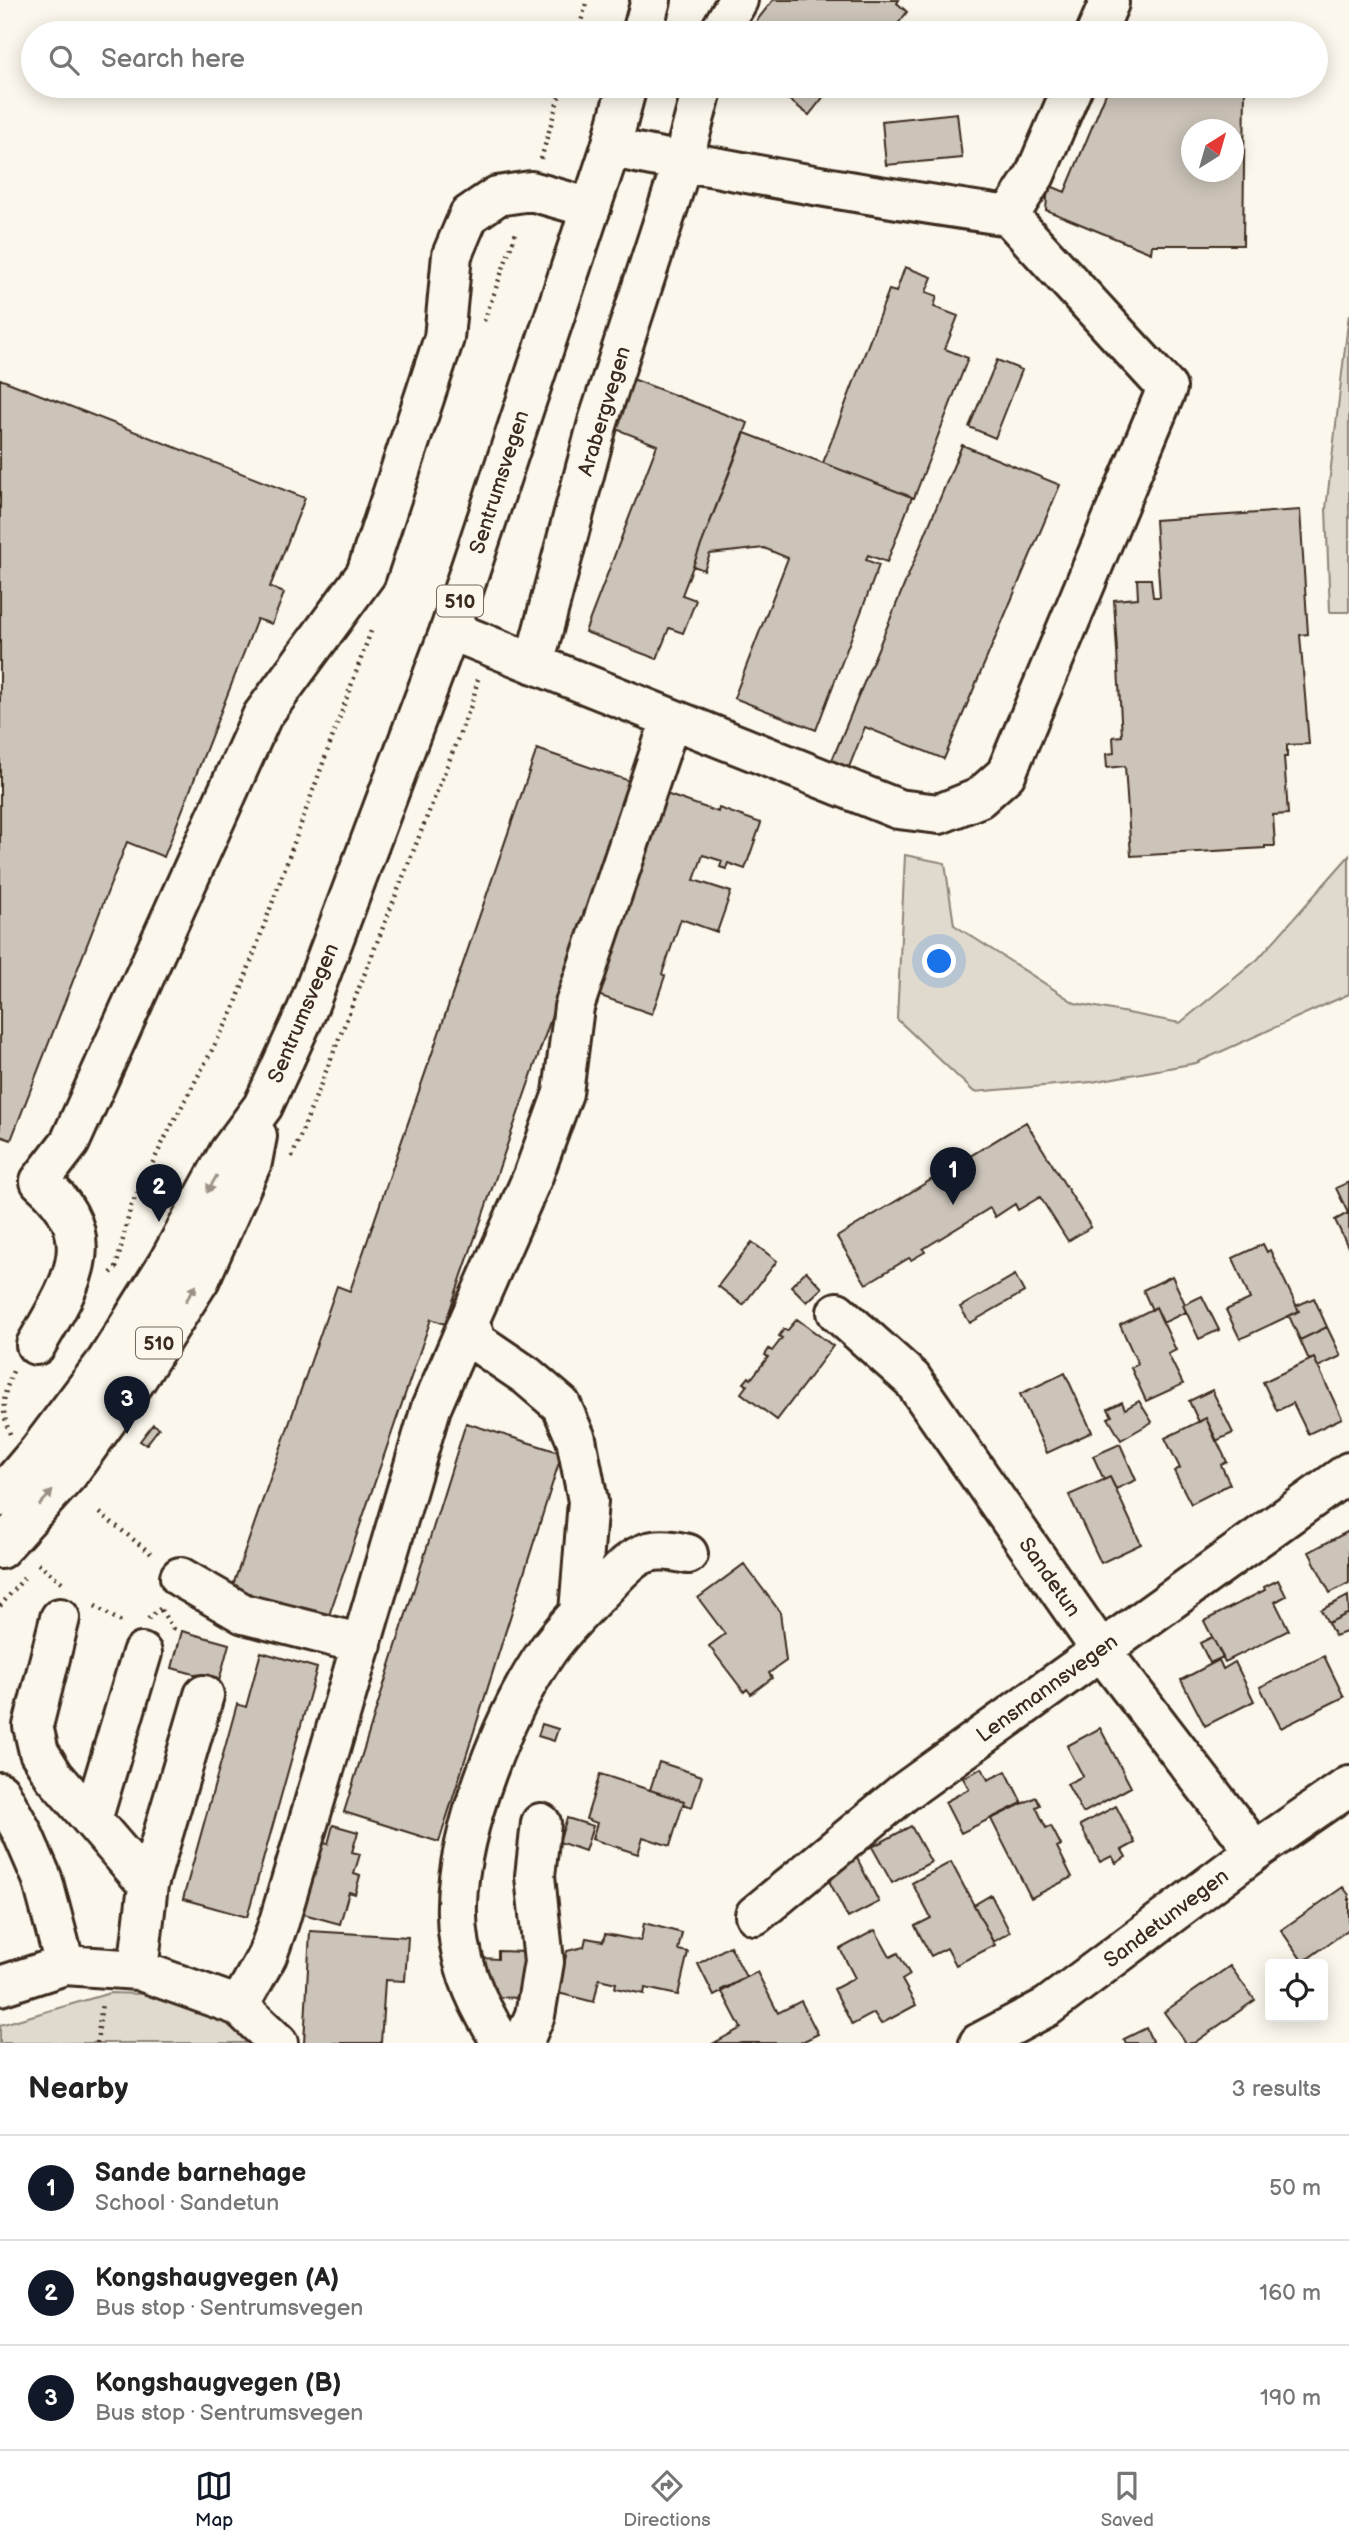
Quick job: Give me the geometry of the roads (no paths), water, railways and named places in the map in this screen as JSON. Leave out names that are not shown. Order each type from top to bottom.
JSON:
[{"type":"street","points":[[645,21],[651,0]]},
{"type":"street","points":[[726,21],[738,0]]},
{"type":"street","name":"Sentrumsvegen","points":[[0,1497],[106,1362],[168,1263],[229,1152],[263,1106],[307,1010],[450,630],[611,147],[624,98]]},
{"type":"street","name":"Arabergvegen","points":[[534,664],[598,422],[683,161],[700,98]]},
{"type":"street","points":[[1009,216],[1035,175],[1068,98]]},
{"type":"street","points":[[450,630],[898,809],[939,814],[979,798],[1006,774],[1167,388],[1009,216],[835,190],[643,156],[611,147]]},
{"type":"street","points":[[36,1345],[61,1301],[73,1273],[78,1244],[70,1214],[40,1181],[70,1142],[262,716],[366,573],[444,338],[452,255],[469,215],[497,197],[531,191],[590,208]]},
{"type":"street","points":[[239,2006],[267,1956],[431,1409],[533,1176],[563,1093],[575,1007],[671,719]]},
{"type":"street","name":"Sentrumsvegen","points":[[0,1549],[68,1474],[136,1380],[200,1279],[252,1162],[263,1106]]},
{"type":"street","name":"Sandetun","points":[[837,1312],[912,1379],[1100,1649],[1255,1851]]},
{"type":"street","points":[[468,1321],[477,1342],[561,1405],[576,1439],[588,1501],[579,1612]]},
{"type":"street","name":"Lensmannsvegen","points":[[755,1915],[903,1793],[1349,1472]]},
{"type":"street","points":[[502,2043],[481,2010],[467,1978],[458,1936],[460,1868],[475,1807],[490,1763],[513,1714],[548,1651],[579,1612],[645,1553],[661,1550],[688,1555]]},
{"type":"street","points":[[180,1577],[244,1614],[362,1644]]},
{"type":"street","points":[[74,1603],[33,1726],[39,1752],[54,1776],[148,1885]]},
{"type":"street","points":[[92,1820],[140,1633]]},
{"type":"street","points":[[138,1970],[148,1885],[204,1695]]},
{"type":"street","name":"Sandetunvegen","points":[[979,2043],[1047,2007],[1255,1851],[1349,1786]]},
{"type":"street","points":[[0,1792],[22,1832],[42,1878],[65,1965]]},
{"type":"street","points":[[523,2043],[535,2015],[544,1962],[535,1876],[541,1823]]},
{"type":"street","points":[[0,1986],[65,1965],[138,1970],[239,2006],[278,2043]]},
{"type":"place","name":"Sande barnehage","points":[[953,1205]]},
{"type":"place","name":"Kongshaugvegen (A)","points":[[159,1222]]},
{"type":"place","name":"Kongshaugvegen (B)","points":[[127,1434]]}]
